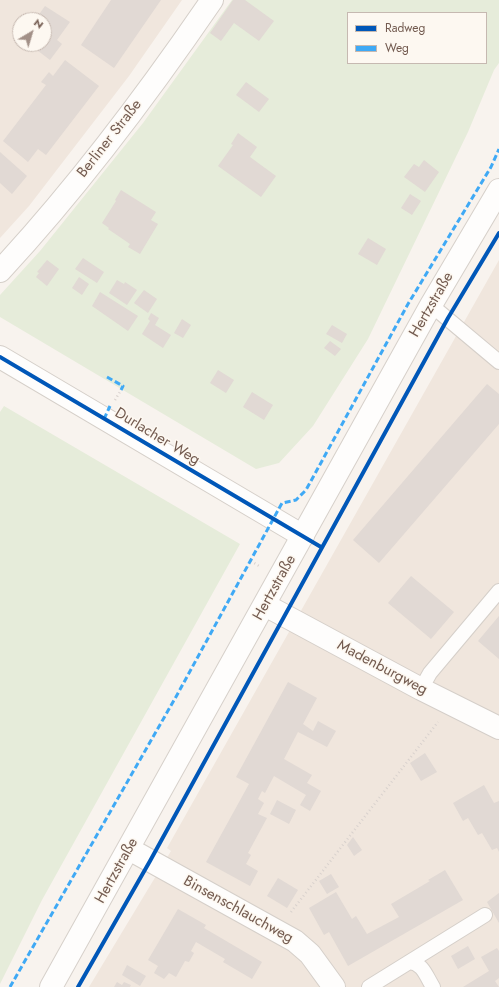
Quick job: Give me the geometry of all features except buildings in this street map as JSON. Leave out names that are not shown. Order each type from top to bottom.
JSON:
[{"type":"street","name":"Berliner Straße","points":[[0,272],[38,230],[117,131],[212,0]]},
{"type":"street","name":"Hertzstraße","points":[[51,987],[431,305],[499,190]]},
{"type":"street","name":"Durlacher Weg","points":[[0,357],[303,536]]},
{"type":"street","name":"Madenburgweg","points":[[265,605],[451,705],[499,728]]},
{"type":"street","name":"Binsenschlauchweg","points":[[129,849],[277,930],[304,948],[334,987]]},
{"type":"lane","points":[[431,305],[499,362]]},
{"type":"lane","points":[[421,689],[430,673],[499,591]]},
{"type":"lane","points":[[369,987],[485,915]]},
{"type":"lane","points":[[409,962],[416,962],[421,966],[433,987]]},
{"type":"path","points":[[277,930],[451,705]]},
{"type":"shaded area","points":[[0,0],[182,0],[129,76],[29,206],[0,238]]},
{"type":"shaded area","points":[[499,260],[499,987],[89,987],[171,851],[167,848]]},
{"type":"green space","points":[[232,0],[499,0],[499,63],[494,70],[468,132],[368,339],[313,426],[279,463],[256,469],[0,317],[0,295],[40,251],[143,123]]},
{"type":"green space","points":[[4,406],[240,544],[42,900],[0,984],[0,412]]},
{"type":"marked path","points":[[10,987],[177,695],[282,503],[296,500],[306,490],[408,304],[491,167],[499,149]]},
{"type":"marked path","points":[[107,377],[123,386],[121,390]]},
{"type":"marked path","points":[[104,419],[110,406]]},
{"type":"cycle path","points":[[78,987],[150,861],[448,318],[499,233]]},
{"type":"cycle path","points":[[0,357],[321,547]]}]
